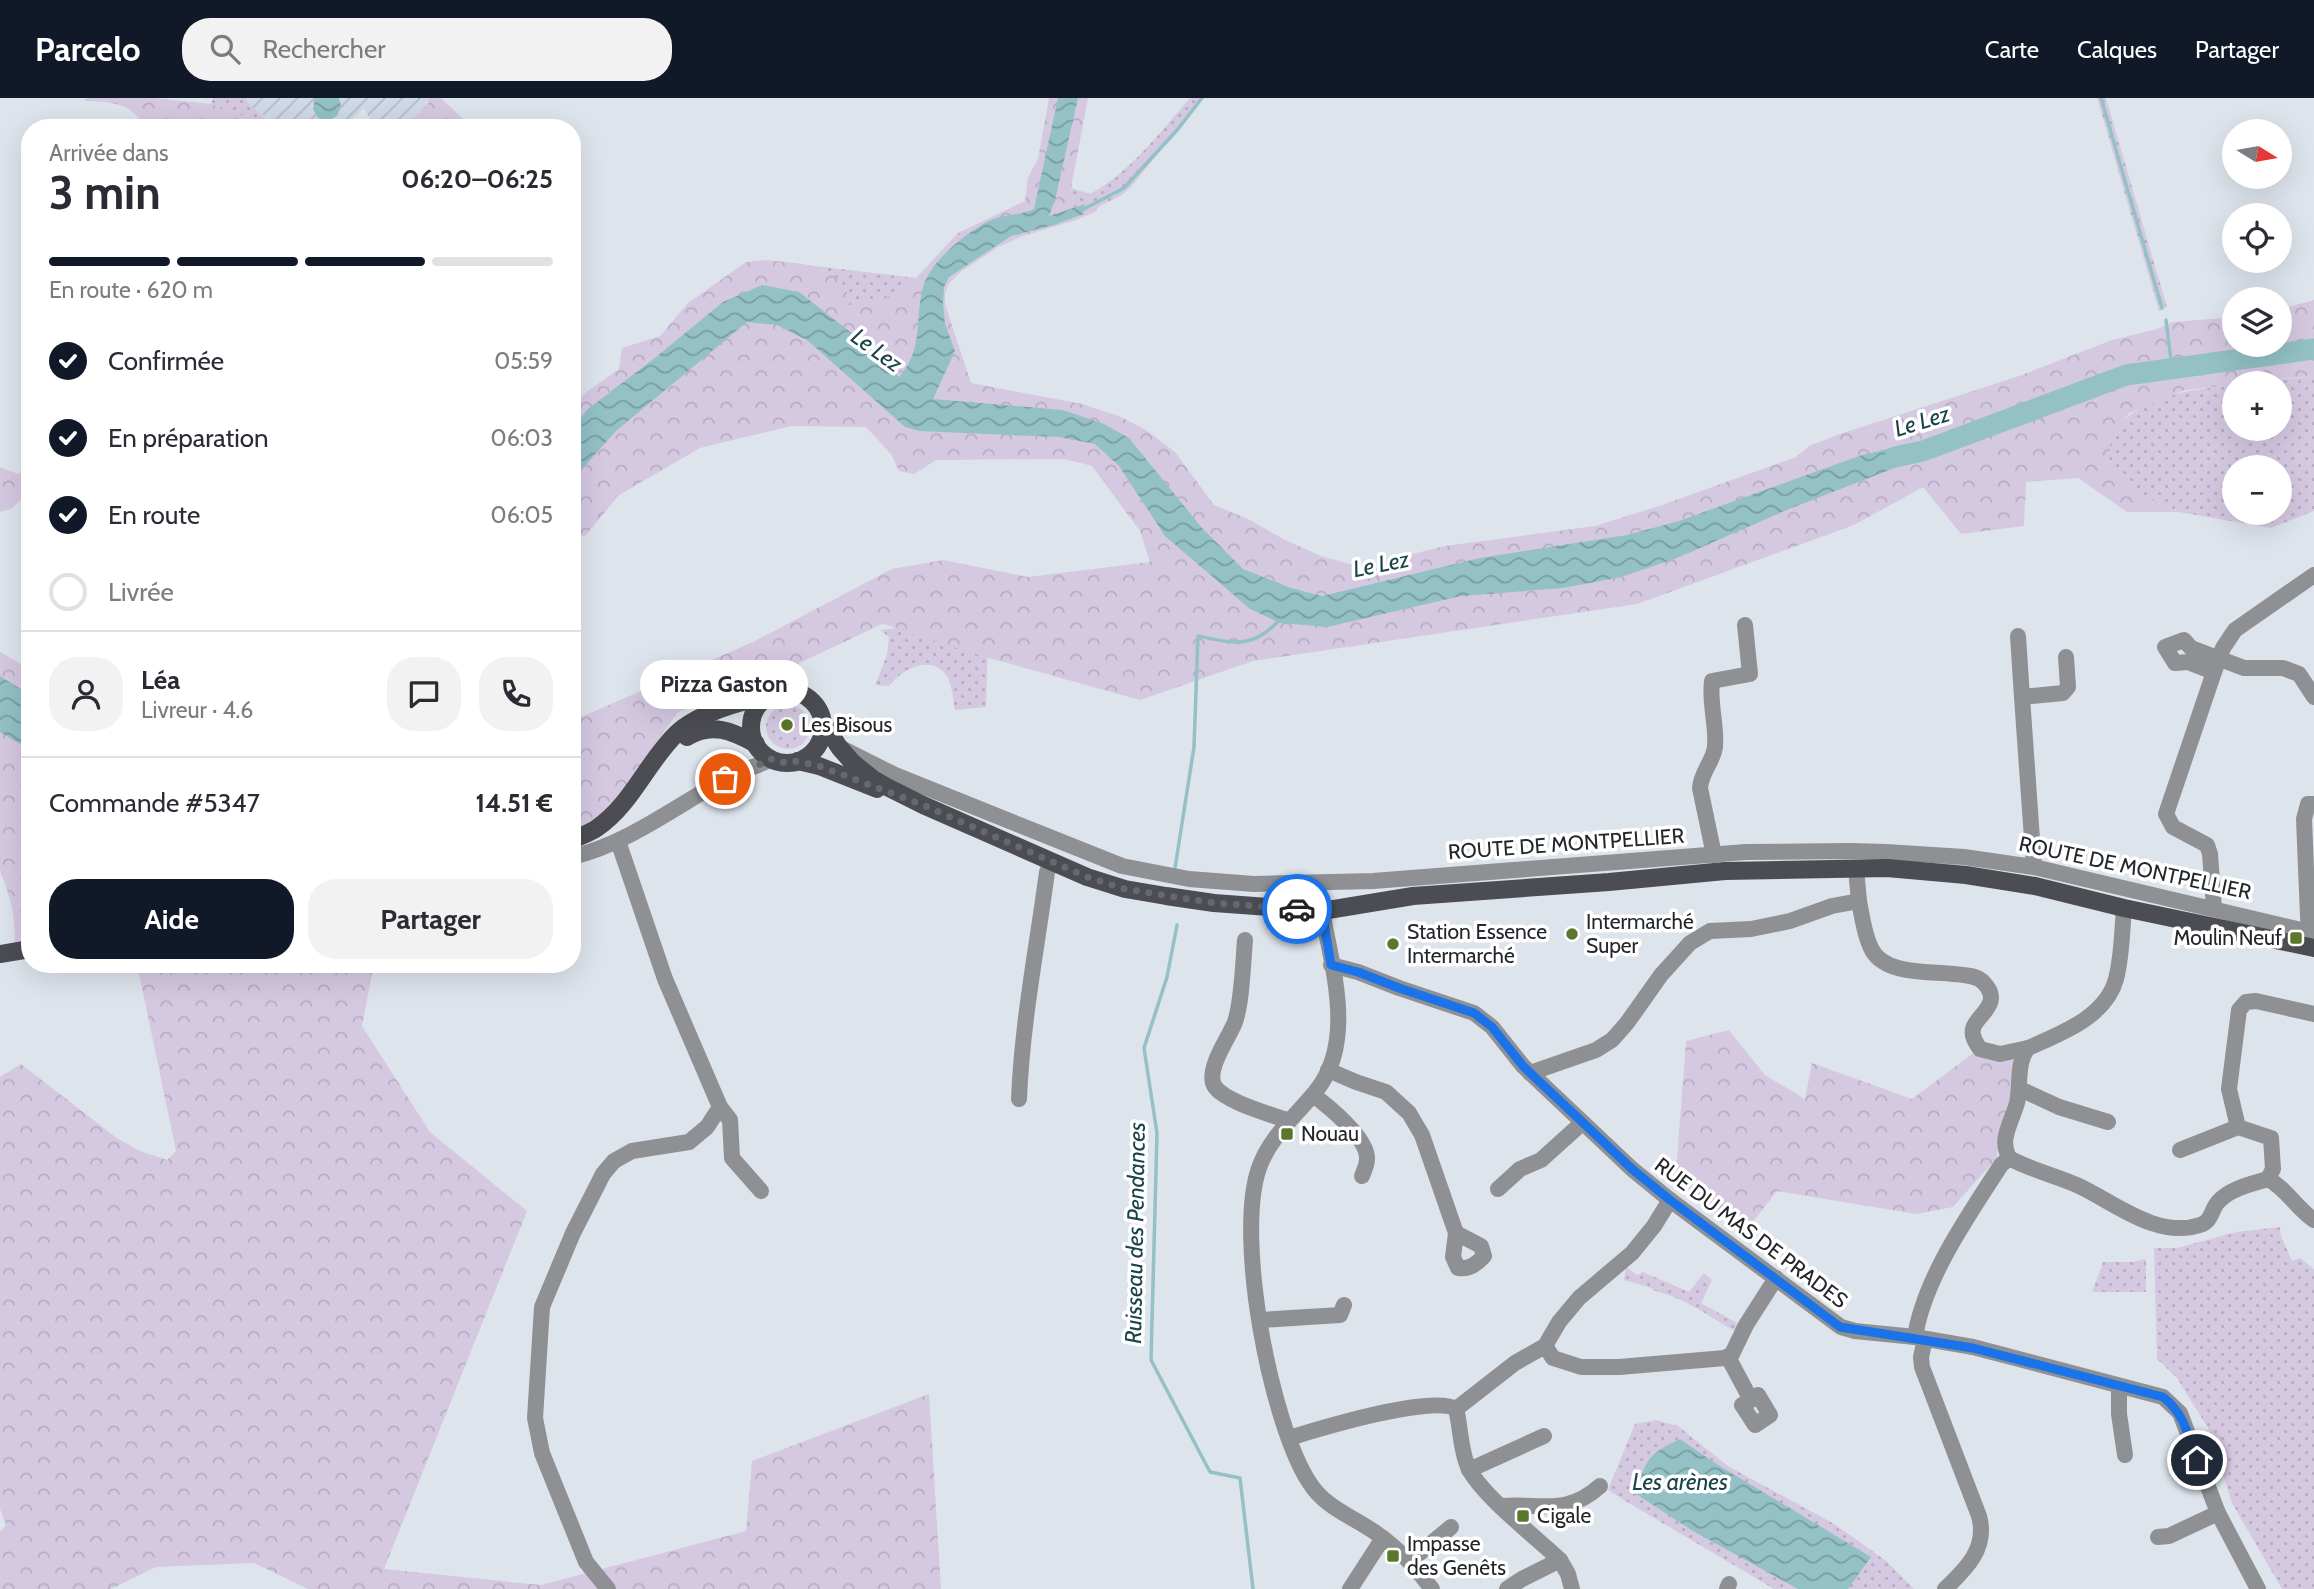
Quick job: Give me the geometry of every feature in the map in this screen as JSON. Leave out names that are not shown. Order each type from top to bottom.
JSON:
[{"type":"main road","points":[[581,836],[596,829],[615,812],[660,753],[677,733],[690,723],[746,700],[786,691],[796,691],[806,696],[820,711],[823,722],[823,732],[815,750],[798,761],[786,763],[772,759],[756,744],[730,730],[716,728],[698,731],[660,753]]},
{"type":"main road","points":[[756,744],[751,723],[754,713],[767,697]]},
{"type":"main road","name":"ROUTE DE MONTPELLIER","points":[[823,722],[852,762],[873,779],[923,805]]},
{"type":"main road","name":"ROUTE DE MONTPELLIER","points":[[798,761],[819,766],[923,805],[1087,877],[1125,889],[1214,903],[1322,911],[1413,895],[1725,871],[1887,868],[2035,886],[2124,908],[2312,940]]},
{"type":"main road","points":[[0,954],[21,950]]},
{"type":"street","points":[[2214,908],[2207,845],[2173,827],[2166,814],[2228,638],[2235,630],[2314,575]]},
{"type":"street","points":[[1714,855],[1700,788],[1701,779],[1715,749],[1712,681],[1749,674],[1745,625]]},
{"type":"street","points":[[2018,636],[2034,867]]},
{"type":"street","points":[[2022,697],[2063,694],[2068,687],[2066,657]]},
{"type":"street","points":[[2217,665],[2283,668],[2299,674],[2314,697]]},
{"type":"street","name":"ROUTE DE MONTPELLIER","points":[[839,747],[895,775],[1122,866],[1189,880],[1254,884],[1373,881],[1714,855],[1850,851],[1964,857],[2034,867],[2214,908],[2312,940]]},
{"type":"street","points":[[581,855],[618,841],[734,774],[772,759]]},
{"type":"street","points":[[2312,940],[2304,819],[2308,804],[2314,804]]},
{"type":"street","points":[[618,841],[664,979],[720,1107],[730,1120],[732,1158],[761,1191]]},
{"type":"street","points":[[1020,1099],[1026,1023],[1047,872],[1052,861]]},
{"type":"street","points":[[1856,869],[1859,901],[1869,943],[1880,960],[1900,968],[1972,976],[1984,982],[1990,994],[1989,1007],[1972,1031],[1980,1048],[2000,1054],[2028,1048],[2077,1026],[2112,990],[2116,978],[2124,908]]},
{"type":"street","points":[[1530,1073],[1597,1050],[1612,1040],[1661,975],[1690,943],[1710,931],[1751,929],[1859,901]]},
{"type":"street","points":[[1322,911],[1337,995],[1338,1022],[1335,1043],[1328,1070],[1313,1095],[1276,1136],[1263,1158],[1251,1203],[1252,1266],[1260,1320],[1270,1370],[1289,1438],[1309,1482],[1334,1508],[1383,1538],[1410,1561],[1432,1589]]},
{"type":"street","points":[[1245,940],[1237,1013],[1212,1069],[1212,1080],[1225,1096],[1289,1121]]},
{"type":"street","name":"RUE DU MAS DE PRADES","points":[[1331,965],[1474,1013],[1492,1027],[1530,1073],[1582,1123],[1670,1200],[1840,1327],[1973,1348],[2163,1397],[2176,1408],[2186,1426],[2218,1513],[2258,1589]]},
{"type":"street","points":[[2238,1127],[2229,1089],[2239,1010],[2243,1005],[2256,1001],[2314,1014]]},
{"type":"street","points":[[2009,1158],[2006,1136],[2020,1089],[2021,1060],[2028,1048]]},
{"type":"street","points":[[1328,1070],[1356,1083],[1386,1092],[1409,1113],[1422,1135],[1457,1233]]},
{"type":"street","points":[[2020,1089],[2059,1107],[2108,1122]]},
{"type":"street","points":[[1313,1095],[1339,1116],[1365,1149],[1367,1161],[1362,1176]]},
{"type":"street","points":[[608,1589],[586,1562],[542,1453],[535,1418],[542,1307],[573,1233],[603,1174],[614,1161],[632,1151],[688,1142],[707,1127],[720,1107]]},
{"type":"street","points":[[1498,1189],[1520,1169],[1541,1160],[1582,1123]]},
{"type":"street","points":[[2009,1158],[2082,1188],[2138,1219],[2166,1226],[2191,1227],[2203,1224],[2213,1215],[2217,1202],[2232,1192],[2268,1179],[2273,1169],[2271,1138],[2238,1127],[2180,1150]]},
{"type":"street","points":[[1945,1589],[1969,1566],[1975,1555],[1981,1526],[1922,1367],[1920,1338],[1923,1304],[1959,1230],[2001,1165],[2009,1158]]},
{"type":"street","points":[[2268,1179],[2283,1188],[2304,1213],[2314,1220]]},
{"type":"street","points":[[1456,1409],[1506,1369],[1545,1346],[1559,1322],[1579,1298],[1632,1252],[1654,1226],[1670,1200]]},
{"type":"street","points":[[1545,1346],[1553,1358],[1581,1367],[1720,1360],[1732,1354],[1746,1325],[1776,1278]]},
{"type":"street","points":[[1260,1320],[1340,1315],[1344,1305]]},
{"type":"street","points":[[1728,1357],[1751,1400]]},
{"type":"street","points":[[2119,1387],[2119,1414],[2125,1455]]},
{"type":"street","points":[[1289,1438],[1417,1407],[1449,1405],[1456,1409]]},
{"type":"street","points":[[1456,1409],[1458,1429],[1469,1470],[1487,1493],[1560,1560],[1572,1589]]},
{"type":"street","points":[[1469,1470],[1544,1436]]},
{"type":"street","points":[[1502,1506],[1564,1506],[1579,1502],[1600,1486]]},
{"type":"street","points":[[2158,1536],[2169,1536],[2218,1513]]},
{"type":"street","points":[[1410,1561],[1451,1527]]},
{"type":"street","points":[[1350,1589],[1383,1538]]},
{"type":"street","points":[[1507,1589],[1560,1560]]},
{"type":"shaded area","points":[[244,98],[428,98],[430,103],[412,119],[370,119],[364,108],[352,119],[269,119]]},
{"type":"green space","points":[[86,98],[154,98],[211,104],[250,119],[139,119],[127,108],[119,105],[84,101]]},
{"type":"green space","points":[[213,98],[244,98],[267,119],[250,119],[211,104]]},
{"type":"green space","points":[[428,98],[441,98],[463,119],[412,119],[429,103]]},
{"type":"green space","points":[[1049,98],[1088,98],[1071,188],[1076,220],[1023,236],[998,247],[959,273],[948,285],[945,304],[971,383],[1082,404],[1119,416],[1146,430],[1175,452],[1214,505],[1321,556],[1360,567],[1445,546],[1595,526],[1796,457],[1809,446],[1837,435],[2019,376],[2112,340],[2157,329],[2173,322],[2222,318],[2222,357],[2292,357],[2292,306],[2314,300],[2314,376],[2292,378],[2292,371],[2222,371],[2222,386],[2185,390],[2129,413],[2111,439],[2109,465],[2136,493],[2179,512],[2127,512],[2078,478],[2026,482],[2024,526],[1961,534],[1923,487],[1854,525],[1637,604],[1253,661],[1140,700],[982,656],[882,624],[787,669],[678,712],[596,829],[581,836],[581,717],[753,642],[892,569],[943,560],[1028,577],[1150,562],[1140,531],[1092,466],[1065,459],[936,460],[914,474],[899,471],[891,454],[866,427],[791,426],[700,448],[619,495],[586,535],[581,536],[581,397],[619,369],[622,348],[660,336],[688,303],[746,262],[766,260],[804,264],[833,274],[846,288],[849,305],[887,298],[916,278],[958,233],[1025,201],[1028,177],[1038,159]]},
{"type":"green space","points":[[1190,98],[1203,98],[1131,187],[1122,195],[1098,207],[1097,211],[1076,220],[1071,188],[1090,194],[1105,185],[1132,163]]},
{"type":"green space","points":[[2097,98],[2106,98],[2167,307],[2159,311]]},
{"type":"green space","points":[[807,266],[916,278],[896,351]]},
{"type":"green space","points":[[2314,376],[2314,511],[2292,520],[2292,455],[2222,455],[2222,519],[2179,512],[2136,493],[2108,465],[2111,441],[2121,424],[2133,413],[2165,397],[2222,387],[2222,441],[2292,441],[2292,378]]},
{"type":"green space","points":[[0,467],[18,474],[21,471],[21,500],[11,509],[0,512]]},
{"type":"green space","points":[[2254,525],[2279,525],[2271,528]]},
{"type":"green space","points":[[914,626],[988,639],[986,707],[955,710],[947,676],[933,666],[916,666],[901,674],[889,686],[875,685],[887,655],[889,637],[880,630]]},
{"type":"green space","points":[[0,652],[21,664],[21,951],[13,952],[13,911],[0,871]]},
{"type":"green space","points":[[788,705],[803,712],[810,727],[803,742],[788,749],[773,742],[766,727],[773,712]]},
{"type":"green space","points":[[139,973],[372,973],[362,1026],[430,1132],[527,1211],[384,1569],[541,1585],[746,1531],[752,1461],[929,1394],[941,1589],[308,1589],[254,1563],[156,1567],[111,1589],[0,1589],[0,1532],[6,1525],[0,1509],[0,1077],[21,1064],[118,1139],[140,1151],[167,1160],[176,1151]]},
{"type":"green space","points":[[1729,1030],[1765,1075],[1805,1099],[1812,1063],[1912,1099],[1972,1054],[2014,1060],[2013,1091],[1999,1138],[1997,1158],[1953,1207],[1916,1214],[1777,1191],[1744,1233],[1675,1185],[1686,1041]]},
{"type":"green space","points":[[2280,1227],[2292,1261],[2300,1258],[2314,1269],[2314,1589],[2282,1589],[2232,1503],[2208,1428],[2177,1378],[2157,1359],[2154,1248],[2177,1248],[2236,1232]]},
{"type":"green space","points":[[2146,1259],[2146,1292],[2092,1292],[2103,1262]]},
{"type":"green space","points":[[1626,1267],[1637,1275],[1643,1272],[1689,1292],[1704,1273],[1712,1280],[1701,1303],[1739,1324],[1735,1331],[1676,1298],[1624,1280]]},
{"type":"green space","name":"Les arènes","points":[[1656,1420],[1678,1426],[1728,1466],[1836,1525],[1886,1561],[1914,1589],[1774,1589],[1608,1490],[1635,1424]]},
{"type":"water","points":[[315,98],[339,98],[341,106],[337,116],[332,119],[318,118],[313,109]]},
{"type":"water","points":[[1058,98],[1078,98],[1049,216],[1085,204],[1083,214],[1011,236],[949,277],[944,287],[943,302],[945,324],[955,351],[933,399],[1063,410],[1104,424],[1129,438],[1202,528],[1243,569],[1291,588],[1322,596],[1480,558],[1627,535],[1679,521],[1862,455],[1921,441],[1923,457],[1789,509],[1677,558],[1621,577],[1563,588],[1461,596],[1327,627],[1280,623],[1250,609],[1165,536],[1119,466],[1095,444],[1059,437],[919,431],[905,427],[807,340],[777,325],[747,322],[616,431],[581,470],[581,417],[588,409],[723,302],[762,285],[799,292],[858,338],[881,367],[899,377],[907,367],[915,347],[925,281],[939,260],[968,234],[987,222],[1034,209]]},
{"type":"water","points":[[0,676],[21,689],[21,745],[0,732]]},
{"type":"water","name":"Les arènes","points":[[1680,1439],[1718,1465],[1871,1557],[1848,1589],[1798,1589],[1693,1531],[1636,1494],[1649,1460],[1654,1454]]},
{"type":"waterway","points":[[1082,210],[1124,188],[1178,129],[1202,98]]},
{"type":"waterway","points":[[2101,98],[2162,308]]},
{"type":"waterway","points":[[2166,320],[2172,368]]},
{"type":"waterway","name":"Le Lez","points":[[1895,457],[1923,451],[2126,375],[2314,349]]},
{"type":"waterway","name":"Ruisseau des Pendances","points":[[1175,868],[1194,747],[1198,636],[1242,642],[1260,636],[1279,620]]},
{"type":"waterway","name":"Ruisseau des Pendances","points":[[1177,925],[1167,977],[1144,1048],[1157,1133],[1151,1360],[1210,1472],[1240,1478],[1253,1589]]},
{"type":"way so far","points":[[725,779],[772,759],[786,763],[798,761],[819,766],[923,805],[1087,877],[1125,889],[1214,903],[1297,909]]},
{"type":"place","name":"Les Bisous","points":[[787,725]]},
{"type":"place","name":"Pizza Gaston","points":[[725,779]]},
{"type":"place","name":"Intermarché Super","points":[[1572,934]]},
{"type":"place","name":"Moulin Neuf","points":[[2296,938]]},
{"type":"place","name":"Station Essence Intermarché","points":[[1393,944]]},
{"type":"place","name":"Nouau","points":[[1287,1134]]},
{"type":"place","name":"Cigale","points":[[1523,1516]]},
{"type":"place","name":"Impasse des Genêts","points":[[1393,1556]]},
{"type":"route","points":[[1297,909],[1322,911],[1331,965],[1474,1013],[1492,1027],[1523,1066],[1632,1169],[1840,1327],[1973,1348],[2163,1397],[2180,1413],[2197,1460]]}]
